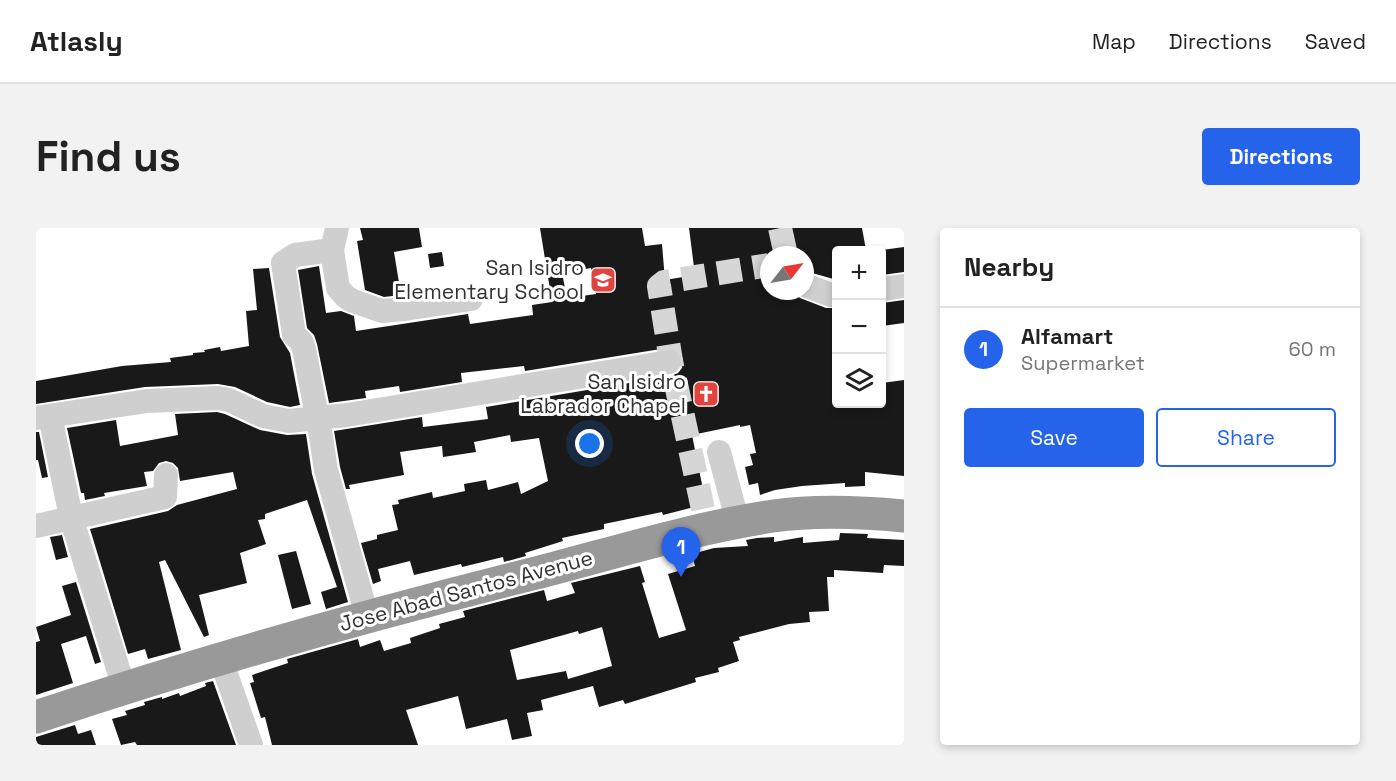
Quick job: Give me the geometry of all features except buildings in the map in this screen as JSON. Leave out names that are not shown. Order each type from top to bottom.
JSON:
[{"type":"highway","name":"Jose Abad Santos Avenue","points":[[36,717],[124,688],[367,616],[716,520],[804,514],[867,513],[904,516]]},
{"type":"street","points":[[367,616],[326,470],[304,349],[301,341],[294,335],[283,263],[295,255],[335,239],[338,288],[346,297],[366,306],[382,311],[471,298]]},
{"type":"street","points":[[886,288],[904,286]]},
{"type":"street","points":[[814,288],[832,294]]},
{"type":"street","points":[[124,688],[71,517],[43,417],[147,400],[218,398],[229,399],[263,416],[289,421],[347,415],[669,362]]},
{"type":"street","points":[[716,520],[719,452]]},
{"type":"street","points":[[36,526],[165,497],[165,474]]},
{"type":"street","points":[[221,660],[251,745]]},
{"type":"tunnel","points":[[780,228],[784,246]]},
{"type":"tunnel","points":[[703,509],[671,361],[659,286],[664,282],[760,266]]},
{"type":"place","name":"San Isidro Elementary School","points":[[603,280]]},
{"type":"place","name":"San Isidro Labrador Chapel","points":[[706,394]]},
{"type":"place","name":"Alfamart","points":[[681,577]]}]
